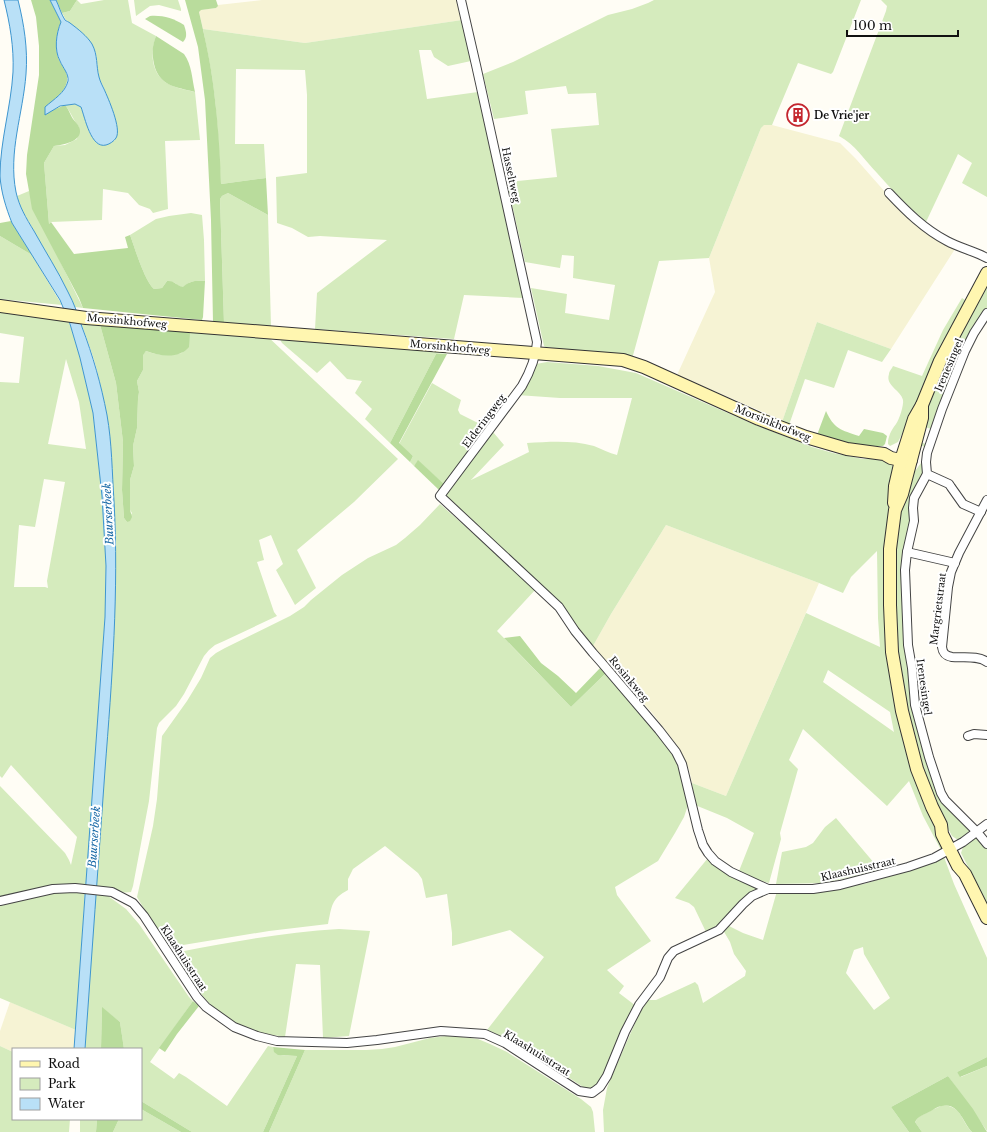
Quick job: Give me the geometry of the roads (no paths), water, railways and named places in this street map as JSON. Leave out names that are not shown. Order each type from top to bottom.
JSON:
[{"type":"street","name":"Hasseltweg","points":[[461,0],[538,342],[536,354]]},
{"type":"street","points":[[889,193],[902,208],[935,234],[947,241],[987,258]]},
{"type":"street","points":[[987,273],[974,300],[940,361],[922,404],[922,418],[905,458],[902,494],[895,510],[890,549],[892,652],[902,711],[918,768],[932,807],[941,825],[942,834],[952,848],[958,866],[965,874],[987,918]]},
{"type":"street","points":[[974,300],[987,284]]},
{"type":"street","name":"Morsinkhofweg","points":[[0,306],[82,318],[623,360],[638,365],[759,419],[806,437],[847,449],[884,454],[891,452],[905,458]]},
{"type":"street","name":"Irenesingel","points":[[987,313],[974,333],[966,351],[942,409],[927,453],[927,474],[914,498],[914,522],[907,552],[905,570],[908,645],[912,668],[915,705],[929,757],[941,793],[945,800],[978,832],[987,844]]},
{"type":"street","name":"Elderingweg","points":[[440,496],[522,386],[529,374],[536,354]]},
{"type":"street","points":[[927,474],[949,484],[963,504],[981,512]]},
{"type":"street","name":"Rosinkweg","points":[[440,496],[559,607],[575,631],[676,752],[682,764],[698,830],[703,845],[708,853],[731,872],[768,889]]},
{"type":"street","name":"Margrietstraat","points":[[987,500],[954,564],[947,595],[942,647],[942,651],[945,655],[952,657],[979,658],[987,662]]},
{"type":"street","points":[[907,552],[954,564]]},
{"type":"street","points":[[968,736],[974,734],[987,735]]},
{"type":"street","name":"Klaashuisstraat","points":[[0,901],[53,889],[75,888],[112,892],[133,903],[144,916],[197,997],[206,1007],[234,1027],[257,1036],[277,1041],[315,1043],[377,1040],[442,1031],[486,1034],[505,1044],[579,1091],[592,1093],[604,1082],[625,1032],[639,1005],[660,977],[668,958],[674,951],[719,930],[752,896],[768,889],[813,889],[840,885],[908,867],[934,858],[978,832],[987,824]]},
{"type":"water","name":"Buurserbeek","points":[[4,0],[18,0],[24,27],[26,74],[15,148],[14,177],[16,192],[23,212],[60,276],[76,309],[99,381],[109,426],[111,447],[116,568],[114,636],[85,1048],[74,1048],[105,617],[106,566],[102,496],[93,413],[70,324],[60,300],[12,223],[1,188],[0,163],[13,72],[13,54]]},
{"type":"water","points":[[50,0],[56,0],[65,20],[85,35],[94,48],[99,78],[111,106],[117,128],[116,138],[107,145],[101,145],[96,142],[89,132],[81,107],[75,104],[60,106],[45,115],[45,107],[62,92],[68,81],[67,73],[58,57],[56,47],[61,22]]},
{"type":"place","name":"De Vrie'jer","points":[[798,115]]}]
